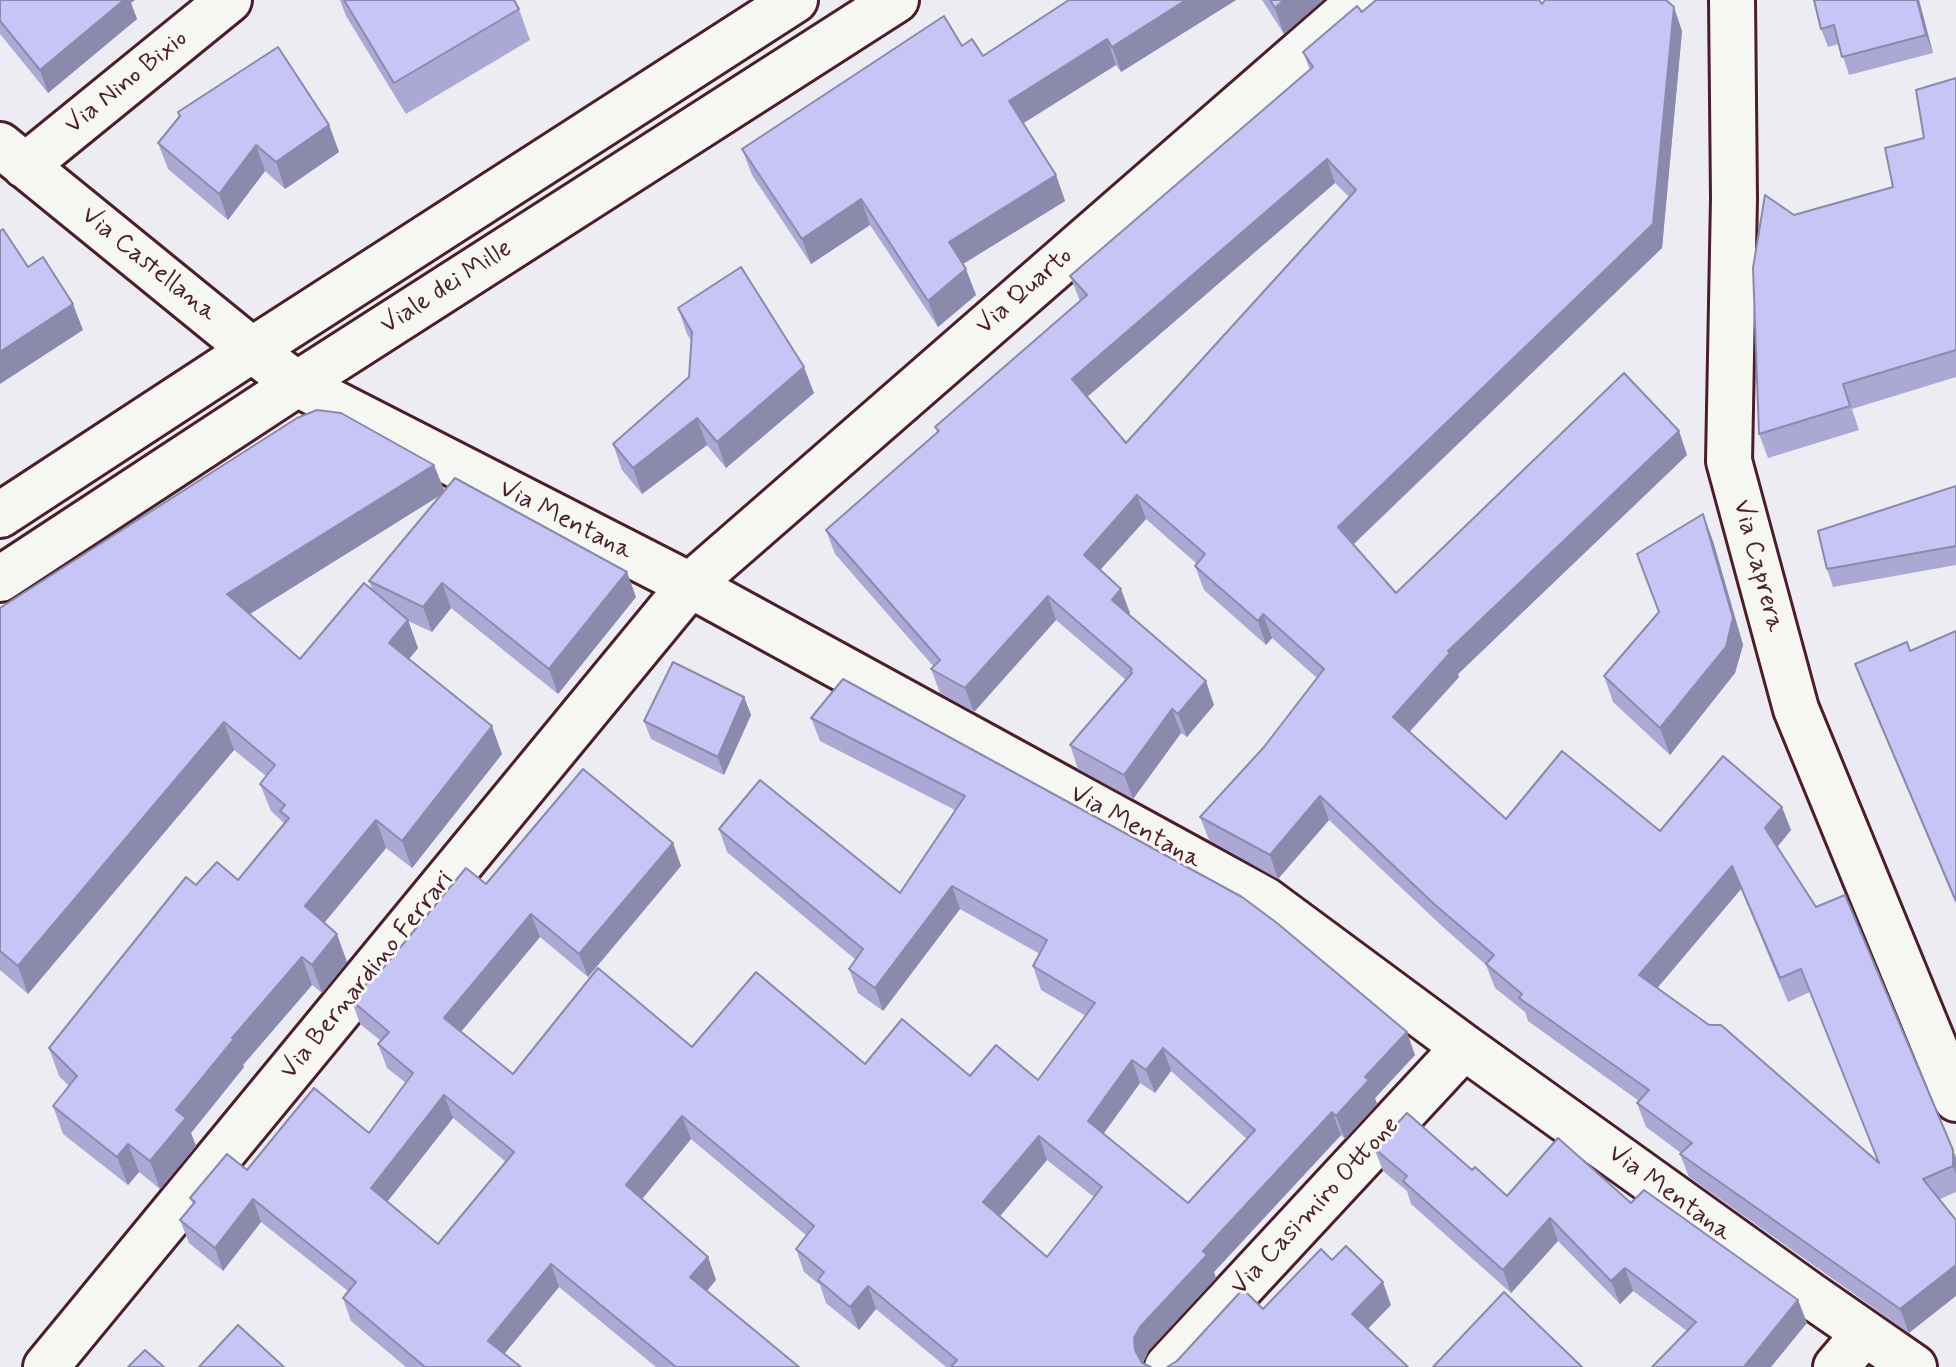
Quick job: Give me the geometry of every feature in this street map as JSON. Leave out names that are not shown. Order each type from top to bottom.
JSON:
[{"type":"street","name":"Via Nino Bixio","points":[[13,155],[229,0]]},
{"type":"street","name":"Viale dei Mille","points":[[0,515],[795,0]]},
{"type":"street","name":"Viale dei Mille","points":[[0,579],[297,384],[896,0]]},
{"type":"street","name":"Via Quarto","points":[[690,585],[1361,0]]},
{"type":"street","name":"Via Caprera","points":[[1732,0],[1734,198],[1729,461],[1796,709],[1956,1099]]},
{"type":"street","name":"Via Castellana","points":[[13,155],[297,384]]},
{"type":"street","name":"Via Mentana","points":[[297,384],[690,585],[1264,899],[1464,1047],[1914,1367]]},
{"type":"street","name":"Via Bernardino Ferrari","points":[[46,1367],[690,585]]},
{"type":"street","name":"Via Casimiro Ottone","points":[[1167,1367],[1464,1047]]},
{"type":"street","points":[[1836,1367],[1865,1333]]},
{"type":"building","points":[[0,0],[124,0],[40,70],[0,21]]},
{"type":"building","points":[[344,0],[514,0],[519,9],[394,83]]},
{"type":"building","points":[[1069,0],[1186,0],[1112,47],[1107,39],[1009,101],[1056,175],[949,242],[966,269],[928,301],[861,199],[802,239],[742,149],[944,16],[962,46],[972,39],[983,56]]},
{"type":"building","points":[[1270,0],[1284,0],[1275,8]]},
{"type":"building","points":[[1376,0],[1539,0],[1542,4],[1545,0],[1666,0],[1674,7],[1653,224],[1338,527],[1396,593],[1624,373],[1679,431],[1448,651],[1450,653],[1393,717],[1506,819],[1562,751],[1660,831],[1723,756],[1782,807],[1765,828],[1816,907],[1845,895],[1953,1150],[1953,1166],[1923,1179],[1956,1220],[1956,1265],[1900,1309],[1680,1154],[1692,1143],[1637,1103],[1649,1090],[1519,998],[1522,994],[1486,964],[1494,955],[1434,904],[1320,796],[1270,855],[1200,817],[1264,747],[1324,669],[1263,614],[1258,621],[1195,566],[1205,554],[1137,495],[1084,555],[1121,589],[1112,600],[1206,681],[1178,714],[1172,709],[1124,775],[1070,745],[1132,673],[1132,669],[1048,596],[965,688],[931,669],[940,660],[826,530],[939,431],[935,427],[1087,295],[1070,276],[1313,67],[1303,52],[1357,6],[1362,12]],"holes":[[[1327,159],[1356,190],[1126,443],[1072,379]],[[1732,866],[1780,978],[1801,969],[1879,1163],[1721,1025],[1709,1025],[1639,975]]]},
{"type":"building","points":[[1814,0],[1917,0],[1926,35],[1842,57],[1834,25],[1821,29]]},
{"type":"building","points":[[278,47],[329,125],[276,162],[256,145],[219,194],[158,143],[180,116],[178,112]]},
{"type":"building","points":[[1956,78],[1956,350],[1843,384],[1850,406],[1759,434],[1753,268],[1765,195],[1794,215],[1893,187],[1885,148],[1924,138],[1916,90]]},
{"type":"building","points":[[3,229],[28,267],[43,257],[73,304],[0,352],[0,231]]},
{"type":"building","points":[[741,267],[804,367],[717,442],[697,418],[633,468],[613,444],[689,377],[692,332],[678,308]]},
{"type":"building","points":[[317,410],[341,413],[434,465],[227,594],[300,659],[364,583],[408,620],[389,643],[492,726],[402,841],[376,820],[305,906],[337,934],[312,965],[302,957],[232,1038],[176,1110],[186,1118],[150,1161],[128,1144],[117,1157],[53,1106],[77,1076],[49,1048],[186,877],[196,885],[217,862],[238,880],[289,818],[280,811],[285,805],[260,784],[275,765],[224,722],[18,966],[0,951],[0,608],[297,418]]},
{"type":"building","points":[[455,478],[627,572],[549,669],[442,583],[423,607],[369,581]]},
{"type":"building","points":[[1956,486],[1956,546],[1827,569],[1818,531]]},
{"type":"building","points":[[1703,514],[1733,618],[1726,647],[1660,728],[1604,676],[1659,612],[1637,554]]},
{"type":"building","points":[[1956,631],[1956,901],[1855,664],[1907,642],[1910,651]]},
{"type":"building","points":[[673,662],[744,697],[718,757],[644,721]]},
{"type":"building","points":[[843,679],[1242,897],[1407,1032],[1365,1077],[1369,1080],[1336,1116],[1332,1112],[1203,1251],[1207,1255],[1140,1327],[1134,1338],[1135,1350],[1142,1363],[1151,1367],[951,1367],[957,1360],[868,1286],[850,1307],[818,1280],[824,1272],[796,1249],[814,1226],[682,1116],[626,1185],[708,1257],[690,1277],[799,1367],[676,1367],[551,1264],[488,1341],[521,1367],[425,1367],[343,1298],[356,1282],[253,1199],[215,1248],[180,1220],[195,1202],[190,1198],[227,1154],[247,1170],[314,1088],[369,1133],[413,1073],[378,1044],[389,1032],[352,1001],[466,868],[486,884],[583,769],[673,843],[579,954],[531,914],[444,1018],[513,1074],[598,968],[692,1047],[756,972],[865,1064],[902,1019],[970,1076],[996,1045],[1038,1080],[1095,1003],[1033,966],[1047,940],[952,886],[875,988],[849,969],[863,949],[719,829],[760,780],[900,893],[965,796],[811,718]],"holes":[[[1163,1048],[1255,1130],[1188,1203],[1088,1121],[1132,1060],[1146,1070]],[[444,1095],[514,1152],[438,1244],[371,1188]],[[1039,1136],[1102,1187],[1047,1257],[983,1202]]]},
{"type":"building","points":[[1407,1113],[1507,1196],[1558,1138],[1631,1203],[1644,1190],[1798,1300],[1744,1367],[1652,1367],[1696,1322],[1625,1268],[1611,1281],[1550,1218],[1503,1270],[1403,1181],[1407,1176],[1374,1148]]},
{"type":"building","points":[[1346,1246],[1383,1282],[1352,1314],[1408,1367],[1167,1367],[1177,1361],[1243,1289],[1263,1309],[1321,1249],[1332,1260]]},
{"type":"building","points":[[1504,1292],[1582,1367],[1433,1367]]},
{"type":"building","points":[[238,1325],[284,1367],[199,1367]]},
{"type":"building","points":[[145,1350],[164,1367],[128,1367]]}]
